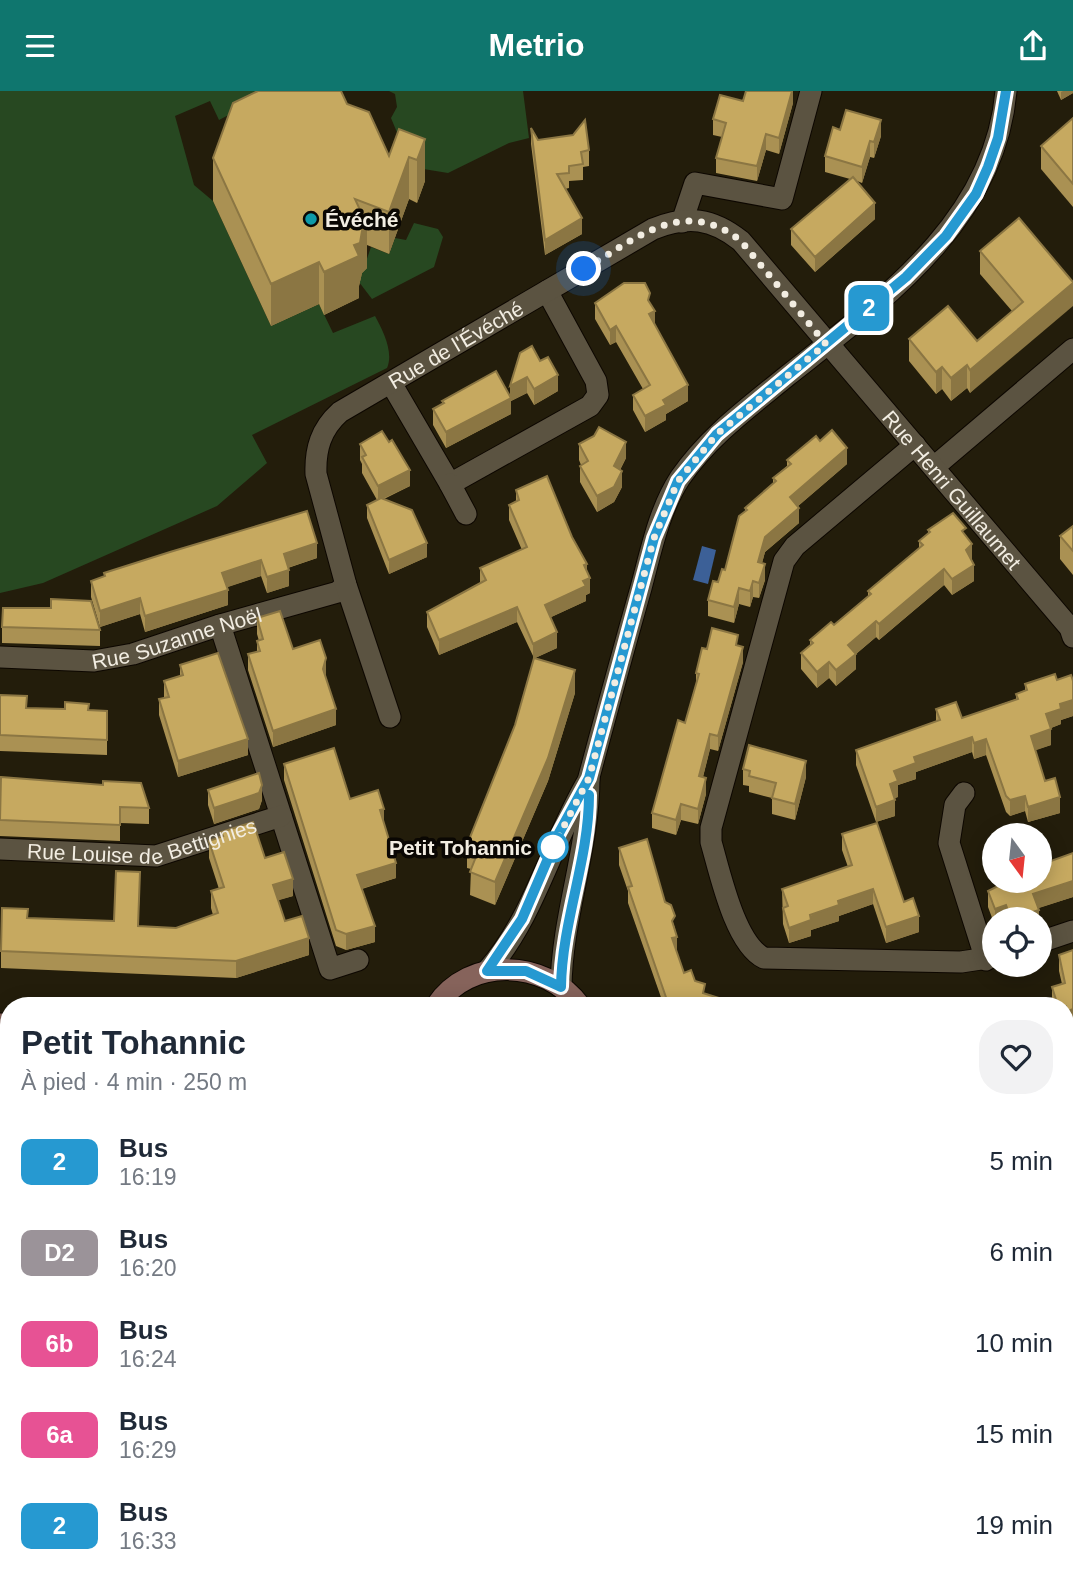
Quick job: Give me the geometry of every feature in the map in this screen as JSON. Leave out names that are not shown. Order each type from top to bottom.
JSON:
[{"type":"main road","points":[[444,997],[453,988],[487,971],[526,971],[561,987],[571,997]]},
{"type":"street","points":[[682,222],[695,183],[782,199],[811,91]]},
{"type":"street","points":[[487,971],[522,919],[559,833],[589,778],[654,538],[678,481],[717,434],[906,277],[962,215],[976,194],[998,138],[1006,91]]},
{"type":"street","name":"Rue de l'Évéché","points":[[390,717],[346,585],[316,474],[318,445],[323,432],[340,412],[653,229],[682,222],[708,221],[741,241],[826,344]]},
{"type":"street","points":[[450,484],[590,406],[598,395],[596,381],[547,291]]},
{"type":"street","name":"Rue Henri Guillaumet","points":[[826,344],[1070,628],[1073,637]]},
{"type":"street","points":[[934,467],[1073,349]]},
{"type":"street","points":[[391,383],[466,514]]},
{"type":"street","points":[[915,445],[795,547],[784,561],[711,828],[711,842],[744,939],[757,955],[764,958],[982,958]]},
{"type":"street","name":"Rue Suzanne Noël","points":[[0,657],[94,661],[133,654],[220,625],[338,592],[346,585]]},
{"type":"street","name":"Rue Louise de Bettignies","points":[[220,625],[330,969],[358,960]]},
{"type":"street","points":[[561,987],[563,943],[589,813],[589,778]]},
{"type":"street","points":[[964,793],[955,805],[948,843],[982,936]]},
{"type":"street","name":"Rue Louise de Bettignies","points":[[0,849],[156,856],[281,816]]},
{"type":"street","points":[[1052,938],[1073,931]]},
{"type":"green space","points":[[0,91],[275,91],[219,120],[210,101],[175,116],[194,185],[213,201],[271,326],[319,304],[333,333],[375,316],[387,342],[389,362],[387,368],[252,435],[267,463],[217,506],[43,583],[0,593]]},
{"type":"green space","points":[[389,91],[523,91],[529,138],[509,143],[448,173],[399,165],[401,142],[391,118],[397,107],[395,94]]},
{"type":"green space","points":[[414,223],[438,229],[443,237],[434,267],[372,299],[359,282],[371,247],[389,254],[395,238],[406,240]]},
{"type":"water","points":[[702,546],[716,550],[708,584],[693,580]]},
{"type":"building","name":"Évéché","points":[[258,91],[341,91],[347,104],[369,112],[389,156],[399,129],[425,139],[417,160],[409,157],[389,212],[355,199],[367,225],[362,231],[360,243],[354,245],[359,256],[324,272],[319,262],[271,284],[213,158],[233,103]]},
{"type":"building","points":[[746,91],[792,91],[779,138],[766,134],[757,166],[716,158],[726,123],[713,119],[720,95],[743,101]]},
{"type":"building","points":[[846,110],[881,120],[874,142],[870,141],[862,167],[825,156],[833,127],[840,130]]},
{"type":"building","points":[[1073,118],[1073,184],[1041,146]]},
{"type":"building","points":[[585,120],[589,150],[581,152],[583,164],[569,166],[569,173],[557,174],[582,218],[545,240],[531,128],[538,140],[573,135]]},
{"type":"building","points":[[853,177],[875,203],[815,257],[791,229]]},
{"type":"building","points":[[1019,218],[1073,283],[970,370],[967,365],[951,378],[942,367],[936,372],[909,339],[948,306],[977,341],[1023,302],[980,251]]},
{"type":"building","points":[[624,283],[645,283],[650,293],[648,300],[655,311],[649,314],[688,385],[663,400],[666,405],[645,416],[633,395],[650,385],[616,326],[610,330],[595,303]]},
{"type":"building","points":[[532,346],[540,361],[548,357],[558,375],[534,389],[527,377],[510,386],[520,353]]},
{"type":"building","points":[[496,371],[511,398],[446,432],[433,409],[444,403],[442,401]]},
{"type":"building","points":[[599,427],[626,442],[614,466],[622,471],[614,487],[597,496],[580,466],[588,461],[579,444],[594,436]]},
{"type":"building","points":[[832,430],[847,448],[790,497],[799,508],[765,537],[758,562],[765,564],[759,583],[753,581],[750,591],[739,588],[734,607],[708,600],[713,581],[718,582],[722,569],[725,570],[739,516],[776,481],[773,478],[791,464],[787,460],[816,436],[820,441]]},
{"type":"building","points":[[382,431],[389,442],[392,440],[410,470],[378,486],[362,457],[366,455],[360,444]]},
{"type":"building","points":[[547,476],[572,537],[587,564],[584,565],[590,578],[583,581],[586,586],[545,605],[557,632],[533,644],[517,607],[439,640],[427,612],[486,580],[480,568],[527,547],[509,505],[519,500],[516,490]]},
{"type":"building","points":[[381,498],[412,510],[427,543],[389,560],[367,505]]},
{"type":"building","points":[[307,511],[317,543],[284,554],[289,570],[267,577],[261,560],[222,573],[228,590],[145,616],[140,598],[100,611],[91,581],[105,576],[104,573]]},
{"type":"building","points":[[953,513],[966,528],[962,531],[972,544],[966,550],[974,565],[952,579],[944,569],[879,624],[876,621],[848,645],[856,654],[836,670],[829,662],[817,672],[801,653],[813,643],[810,640],[831,622],[834,625],[871,594],[868,591],[923,545],[919,541],[930,532],[928,530]]},
{"type":"building","points":[[1073,526],[1073,551],[1060,536]]},
{"type":"building","points":[[51,599],[91,601],[100,630],[2,627],[3,608],[51,608]]},
{"type":"building","points":[[280,611],[293,649],[320,640],[326,658],[323,669],[336,709],[273,731],[248,654],[260,651],[257,641],[263,639],[257,618]]},
{"type":"building","points":[[712,628],[738,635],[736,645],[743,647],[718,736],[710,734],[699,776],[706,778],[698,809],[681,804],[676,820],[652,813],[678,720],[685,723],[699,674],[696,673],[702,648],[707,649]]},
{"type":"building","points":[[218,653],[248,739],[178,761],[159,699],[169,697],[164,681],[183,675],[180,665]]},
{"type":"building","points":[[534,658],[575,670],[548,758],[495,882],[470,872],[479,849],[467,845],[515,725]]},
{"type":"building","points":[[1055,674],[1057,680],[1071,675],[1073,700],[1060,704],[1061,709],[1046,714],[1051,729],[1031,736],[1045,781],[1055,778],[1060,797],[1028,807],[1025,796],[1010,800],[1006,796],[986,739],[974,743],[972,737],[914,757],[916,763],[894,771],[898,781],[890,784],[895,800],[876,807],[856,750],[940,720],[936,709],[956,702],[962,718],[1018,699],[1016,694],[1027,690],[1025,684]]},
{"type":"building","points":[[0,695],[27,696],[26,708],[65,709],[65,702],[89,704],[88,710],[107,711],[107,740],[0,735]]},
{"type":"building","points":[[749,745],[806,761],[795,804],[772,798],[776,783],[749,776],[750,771],[743,769]]},
{"type":"building","points":[[334,748],[350,799],[378,790],[384,809],[380,810],[396,863],[357,875],[375,926],[346,934],[336,930],[284,764]]},
{"type":"building","points":[[259,773],[262,785],[259,793],[214,808],[208,790]]},
{"type":"building","points":[[1,777],[103,785],[103,781],[141,783],[149,808],[120,807],[120,825],[0,820]]},
{"type":"building","points":[[253,822],[265,858],[284,852],[293,879],[273,885],[285,921],[302,916],[309,938],[236,961],[1,951],[2,908],[28,909],[27,918],[114,921],[116,871],[140,872],[138,926],[176,928],[218,913],[211,891],[224,887],[209,841],[223,836],[221,832]]},
{"type":"building","points":[[877,823],[904,902],[913,898],[919,916],[886,927],[873,889],[838,901],[839,905],[810,915],[811,920],[789,928],[783,908],[788,906],[782,889],[852,865],[842,834]]},
{"type":"building","points":[[647,839],[665,902],[671,905],[675,916],[672,921],[677,937],[672,938],[684,973],[691,970],[695,981],[705,984],[703,993],[716,997],[666,997],[628,887],[632,886],[619,848]]},
{"type":"building","points":[[1073,853],[1073,881],[1052,888],[1052,861]]},
{"type":"building","points":[[989,893],[1036,893],[1033,894],[1038,907],[994,907]]},
{"type":"building","points":[[1073,950],[1073,997],[1055,997],[1052,987],[1065,983],[1059,955]]},
{"type":"bus line","name":"2","points":[[589,795],[583,849],[565,933],[561,987],[526,971],[487,971],[497,960],[522,919],[559,833],[589,778],[654,538],[678,481],[717,434],[744,409],[906,277],[946,236],[976,194],[988,167],[998,138],[1006,91]]},
{"type":"place","name":"Évéché","points":[[311,219]]},
{"type":"place","name":"Petit Tohannic","points":[[553,847]]},
{"type":"route","points":[[553,847],[589,778],[654,538],[678,481],[717,434],[744,409],[826,344],[741,241],[708,221],[690,221],[653,229],[584,269]]}]
